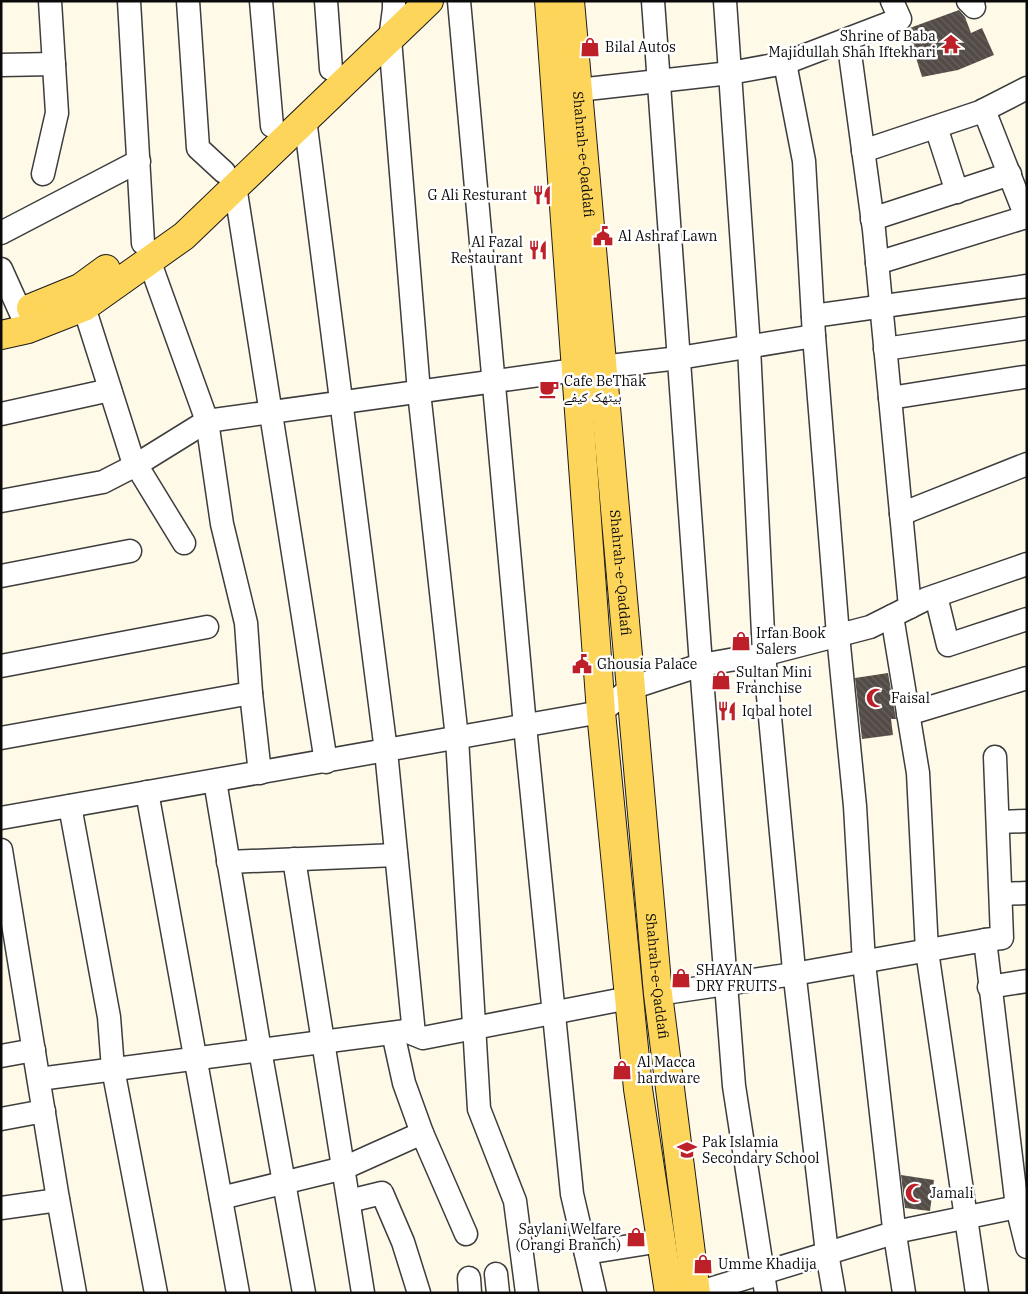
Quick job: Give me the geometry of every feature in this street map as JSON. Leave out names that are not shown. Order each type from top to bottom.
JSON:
[{"type":"main road","points":[[230,179],[305,119],[428,1]]},
{"type":"main road","name":"Shahrah-e-Qaddafi","points":[[549,1],[601,712],[638,1089],[669,1293]]},
{"type":"main road","name":"Shahrah-e-Qaddafi","points":[[570,1],[658,994],[697,1293]]},
{"type":"main road","points":[[1,335],[17,319],[80,288],[146,251],[184,236],[272,126],[397,4]]},
{"type":"main road","points":[[17,319],[84,307],[146,251]]},
{"type":"street","points":[[43,174],[57,113],[50,1]]},
{"type":"street","points":[[129,1],[146,251],[207,421],[222,524],[246,623],[251,693],[260,773]]},
{"type":"street","points":[[188,1],[198,148],[230,179],[271,412],[326,762]]},
{"type":"street","points":[[261,1],[272,126]]},
{"type":"street","points":[[326,1],[331,69]]},
{"type":"street","points":[[459,1],[525,726],[572,1194],[595,1293]]},
{"type":"street","points":[[653,1],[700,665],[734,1086],[764,1283]]},
{"type":"street","points":[[725,1],[749,347],[764,654],[794,974],[827,1254],[834,1293]]},
{"type":"street","points":[[578,90],[730,73],[785,63],[900,19],[892,1]]},
{"type":"street","points":[[397,4],[390,39],[419,392],[457,738],[478,1109],[515,1201],[527,1293]]},
{"type":"street","points":[[848,39],[877,263],[901,514],[901,612],[908,714],[918,773],[927,951],[977,1293]]},
{"type":"street","points":[[785,63],[804,161],[813,326],[838,635],[855,806],[864,963],[894,1228],[904,1293]]},
{"type":"street","points":[[1,65],[54,64]]},
{"type":"street","points":[[863,151],[984,110],[1027,88]]},
{"type":"street","points":[[877,263],[1026,217],[984,110]]},
{"type":"street","points":[[305,119],[386,751],[396,854],[404,1034],[404,1083],[422,1133],[466,1234]]},
{"type":"street","points":[[936,127],[957,192]]},
{"type":"street","points":[[1,233],[139,161]]},
{"type":"street","points":[[872,219],[1010,174]]},
{"type":"street","points":[[1,269],[17,319]]},
{"type":"street","points":[[1,501],[103,482],[136,465],[207,421],[749,347],[881,306],[1027,286]]},
{"type":"street","points":[[84,307],[132,458],[184,543]]},
{"type":"street","points":[[885,349],[1027,328]]},
{"type":"street","points":[[890,398],[1024,377]]},
{"type":"street","points":[[1,414],[110,390]]},
{"type":"street","points":[[901,514],[1027,464]]},
{"type":"street","points":[[1,576],[130,551]]},
{"type":"street","points":[[1,818],[601,712],[631,688],[700,665],[764,654],[870,628],[936,596],[1027,564]]},
{"type":"street","points":[[936,596],[948,645],[1027,620]]},
{"type":"street","points":[[1,666],[207,627]]},
{"type":"street","points":[[908,714],[1027,678]]},
{"type":"street","points":[[1,738],[251,693]]},
{"type":"street","points":[[658,994],[864,963],[1002,938],[996,757]]},
{"type":"street","points":[[215,781],[260,1050],[304,1293]]},
{"type":"street","points":[[148,792],[238,1293]]},
{"type":"street","points":[[70,806],[109,1018],[113,1069],[156,1293]]},
{"type":"street","points":[[998,822],[1027,821]]},
{"type":"street","points":[[1,850],[11,977],[34,1050],[58,1200],[76,1293]]},
{"type":"street","points":[[228,862],[396,854]]},
{"type":"street","points":[[294,859],[363,1293]]},
{"type":"street","points":[[1000,894],[1027,893]]},
{"type":"street","points":[[984,940],[1027,1247]]},
{"type":"street","points":[[990,987],[1027,981]]},
{"type":"street","points":[[38,1079],[324,1042],[404,1034],[423,1038],[629,998]]},
{"type":"street","points":[[1,1056],[34,1050]]},
{"type":"street","points":[[1,1119],[44,1111]]},
{"type":"street","points":[[221,1198],[344,1168],[422,1133]]},
{"type":"street","points":[[349,1201],[382,1193],[403,1242],[419,1293]]},
{"type":"street","points":[[1,1208],[58,1200]]},
{"type":"street","points":[[697,1293],[764,1283],[827,1254],[896,1233],[1022,1206]]},
{"type":"street","points":[[586,1253],[661,1241]]},
{"type":"building","name":"Shrine of Baba Majidullah Shah Iftekhari","points":[[959,10],[965,17],[971,33],[982,28],[994,55],[958,70],[922,77],[907,29]]},
{"type":"building","name":"Faisal","points":[[888,673],[896,719],[891,719],[893,735],[862,739],[855,678]]},
{"type":"building","name":"Jamali","points":[[901,1175],[934,1180],[930,1211],[905,1208]]},
{"type":"place","name":"Shrine of Baba Majidullah Shah Iftekhari","points":[[951,44]]},
{"type":"place","name":"Bilal Autos","points":[[590,47]]},
{"type":"place","name":"G Ali Resturant","points":[[542,195]]},
{"type":"place","name":"Al Ashraf Lawn","points":[[603,236]]},
{"type":"place","name":"Al Fazal Restaurant","points":[[538,250]]},
{"type":"place","name":"Cafe BeThak بیٹھک کیفے","points":[[549,389]]},
{"type":"place","name":"Irfan Book Salers","points":[[741,641]]},
{"type":"place","name":"Ghousia Palace","points":[[582,664]]},
{"type":"place","name":"Sultan Mini Franchise","points":[[721,680]]},
{"type":"place","name":"Faisal","points":[[876,698]]},
{"type":"place","name":"Iqbal hotel","points":[[727,711]]},
{"type":"place","name":"SHAYAN DRY FRUITS","points":[[681,978]]},
{"type":"place","name":"Al Macca hardware","points":[[622,1070]]},
{"type":"place","name":"Pak Islamia Secondary School","points":[[687,1150]]},
{"type":"place","name":"Jamali","points":[[915,1193]]},
{"type":"place","name":"Saylani Welfare (Orangi Branch)","points":[[636,1237]]},
{"type":"place","name":"Umme Khadija","points":[[703,1264]]}]
